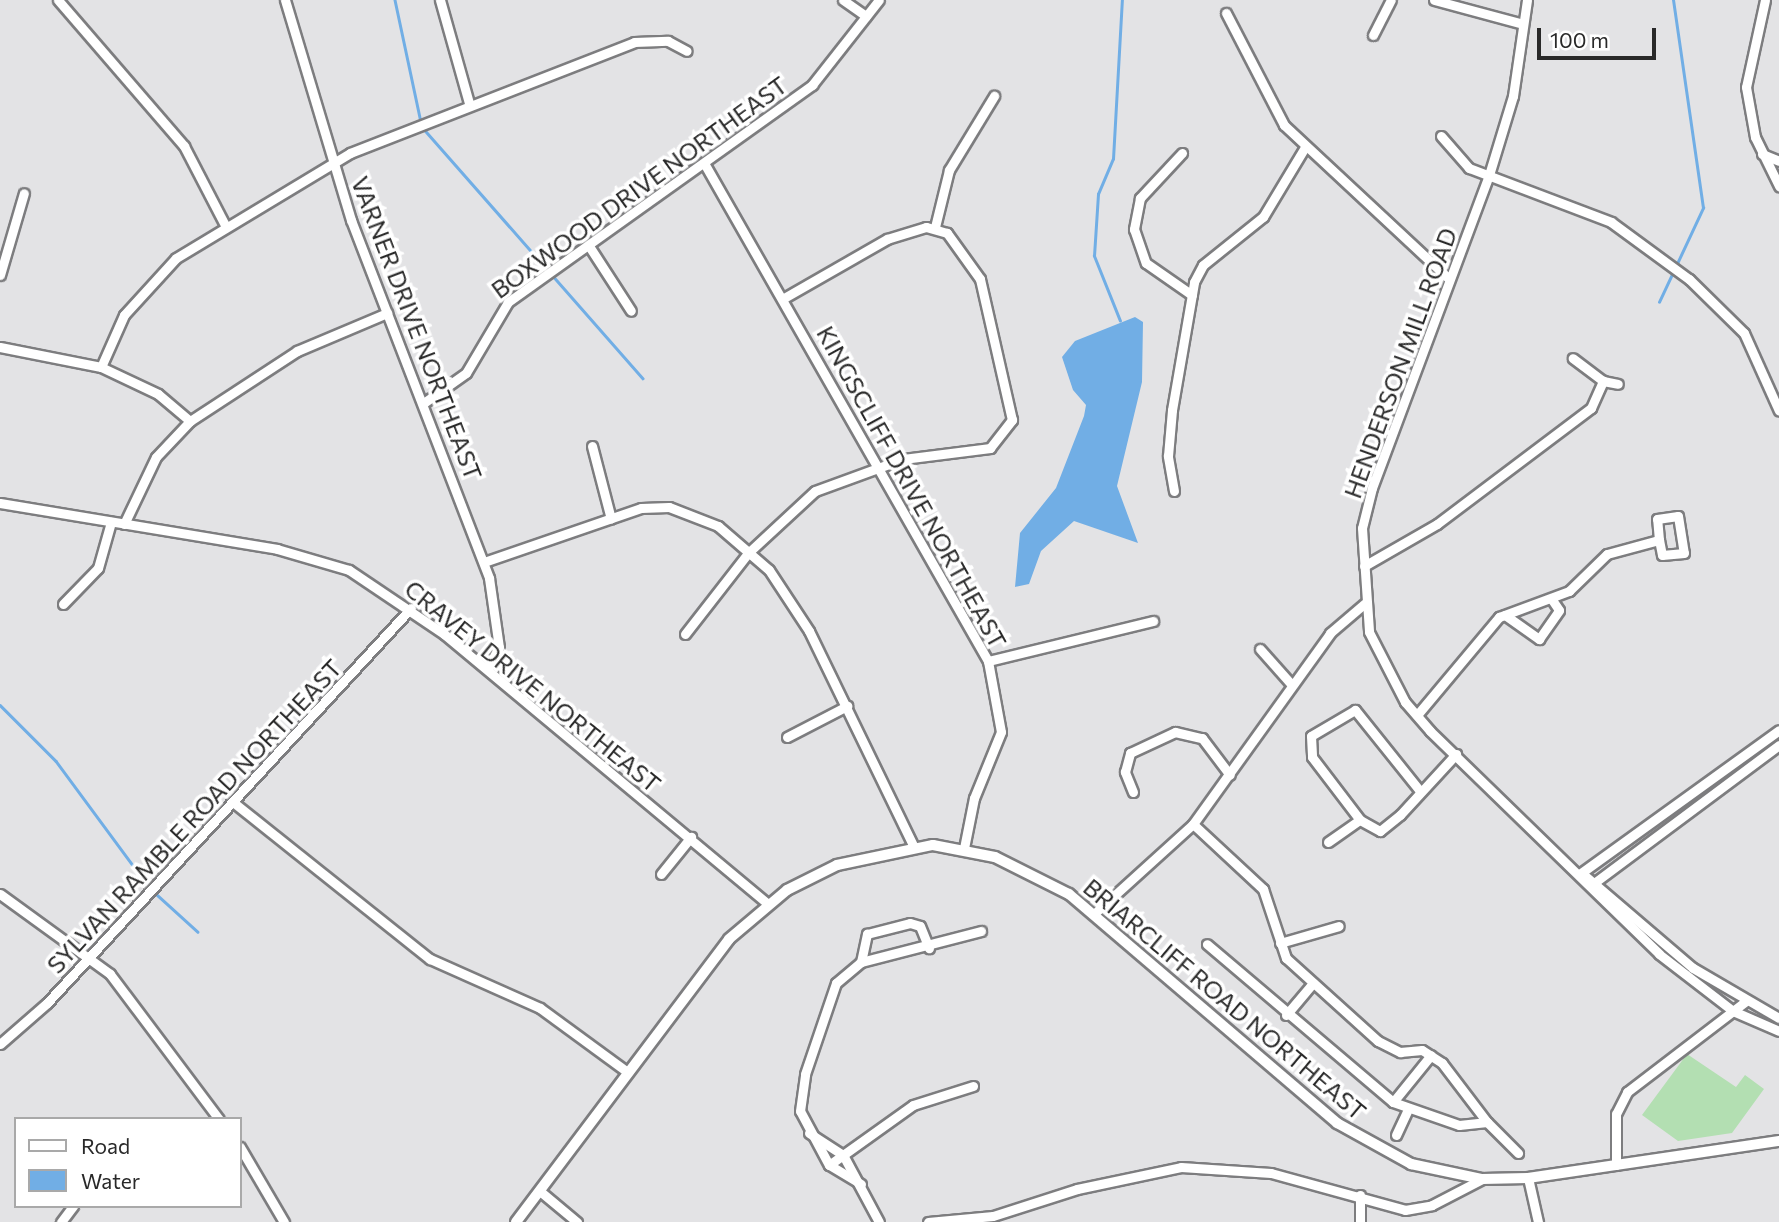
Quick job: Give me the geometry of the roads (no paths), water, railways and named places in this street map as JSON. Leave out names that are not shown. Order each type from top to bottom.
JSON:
[{"type":"main road","name":"BRIARCLIFF ROAD NORTHEAST","points":[[516,1222],[541,1192],[626,1071],[729,939],[768,904],[837,865],[914,847],[964,848],[1022,869],[1096,912],[1361,1140],[1422,1167],[1482,1179],[1528,1178],[1779,1141]]},
{"type":"street","points":[[58,0],[184,146],[226,227]]},
{"type":"street","name":"VARNER DRIVE NORTHEAST","points":[[285,0],[334,164],[387,313],[425,402],[484,562],[499,624],[499,647],[487,669]]},
{"type":"street","points":[[440,0],[469,103]]},
{"type":"street","points":[[843,0],[866,16]]},
{"type":"street","name":"BOXWOOD DRIVE NORTHEAST","points":[[425,402],[466,373],[508,302],[812,85],[879,0]]},
{"type":"street","points":[[1373,34],[1391,0]]},
{"type":"street","points":[[1434,0],[1472,15],[1523,24]]},
{"type":"street","name":"HENDERSON MILL ROAD","points":[[1527,0],[1513,96],[1489,175],[1372,488],[1362,528],[1364,604],[1381,663],[1417,715],[1456,754],[1581,873],[1665,946],[1746,1001],[1779,1018]]},
{"type":"street","points":[[1765,0],[1746,87],[1762,154],[1779,186]]},
{"type":"street","points":[[1226,13],[1271,106],[1305,147],[1449,279]]},
{"type":"street","points":[[101,367],[113,333],[151,280],[226,227],[383,135],[634,42],[668,41],[687,51]]},
{"type":"street","points":[[935,227],[949,170],[994,96]]},
{"type":"street","points":[[1441,136],[1469,168],[1611,222],[1689,279],[1744,333],[1779,411]]},
{"type":"street","points":[[1174,491],[1169,445],[1192,295],[1203,265],[1263,217],[1305,147]]},
{"type":"street","points":[[1182,153],[1140,198],[1134,229],[1146,263],[1192,295]]},
{"type":"street","points":[[1762,154],[1779,161]]},
{"type":"street","name":"KINGSCLIFF DRIVE NORTHEAST","points":[[704,163],[784,298],[988,662],[1001,732],[974,798],[964,848]]},
{"type":"street","points":[[0,275],[24,193]]},
{"type":"street","points":[[685,634],[748,553],[815,491],[854,472],[878,469],[927,454],[990,448],[1012,420],[980,279],[959,243],[935,227],[887,239],[784,298]]},
{"type":"street","points":[[589,246],[631,312]]},
{"type":"street","points":[[124,524],[156,457],[190,421],[297,351],[387,313]]},
{"type":"street","points":[[0,347],[101,367],[158,394],[190,421]]},
{"type":"street","points":[[1573,358],[1603,381],[1618,384]]},
{"type":"street","points":[[1364,566],[1387,558],[1569,429],[1591,408],[1603,381]]},
{"type":"street","points":[[592,446],[611,519]]},
{"type":"street","name":"CRAVEY DRIVE NORTHEAST","points":[[0,503],[301,556],[349,570],[411,608],[691,837],[768,904]]},
{"type":"street","points":[[484,562],[611,519],[669,507],[704,518],[769,570],[809,631],[914,847]]},
{"type":"street","points":[[1678,516],[1684,553],[1662,555],[1660,540],[1657,519],[1678,516]]},
{"type":"street","points":[[63,604],[97,568],[111,522]]},
{"type":"street","points":[[1417,715],[1489,625],[1505,615],[1569,591],[1607,554],[1660,540]]},
{"type":"street","points":[[1505,615],[1539,639],[1559,610],[1551,598]]},
{"type":"street","points":[[1096,912],[1193,824],[1330,633],[1364,604]]},
{"type":"street","name":"SYLVAN RAMBLE ROAD NORTHEAST","points":[[0,1044],[91,955],[411,608]]},
{"type":"street","points":[[988,662],[1153,621]]},
{"type":"street","points":[[1260,649],[1292,685]]},
{"type":"street","points":[[1420,791],[1365,720],[1346,704],[1314,732],[1307,745],[1360,820],[1385,829],[1456,754]]},
{"type":"street","points":[[787,737],[846,706]]},
{"type":"street","points":[[1133,792],[1125,772],[1130,753],[1191,729],[1230,775]]},
{"type":"street","points":[[1581,873],[1779,730]]},
{"type":"street","points":[[1593,883],[1779,745]]},
{"type":"street","points":[[233,802],[430,959],[540,1008],[626,1071]]},
{"type":"street","points":[[1328,842],[1360,820]]},
{"type":"street","points":[[1193,824],[1263,889],[1280,943],[1313,983],[1385,1046],[1423,1046],[1462,1084],[1487,1122],[1518,1153]]},
{"type":"street","points":[[661,874],[691,837]]},
{"type":"street","name":"HENDERSON MILL ROAD","points":[[1593,883],[1658,954],[1733,1011],[1779,1031]]},
{"type":"street","points":[[0,894],[91,955],[217,1117]]},
{"type":"street","points":[[861,962],[867,934],[909,923],[920,926],[929,948]]},
{"type":"street","points":[[1280,943],[1339,926]]},
{"type":"street","points":[[861,1184],[829,1165],[808,1132],[800,1111],[804,1074],[836,983],[861,962],[929,948],[981,931]]},
{"type":"street","points":[[1207,944],[1286,1015],[1407,1111],[1459,1125],[1487,1122]]},
{"type":"street","points":[[1286,1015],[1313,983]]},
{"type":"street","points":[[1616,1165],[1616,1114],[1627,1092],[1746,1001]]},
{"type":"street","points":[[1393,1102],[1432,1055]]},
{"type":"street","points":[[829,1165],[914,1105],[973,1086]]},
{"type":"street","points":[[1396,1135],[1407,1111]]},
{"type":"street","points":[[808,1132],[843,1155],[861,1184],[879,1222]]},
{"type":"street","points":[[242,1150],[284,1222]]},
{"type":"street","points":[[928,1222],[963,1222],[1114,1179],[1205,1166],[1271,1172],[1415,1210],[1482,1179]]},
{"type":"street","points":[[1528,1178],[1538,1222]]},
{"type":"street","points":[[541,1192],[577,1222]]},
{"type":"street","points":[[1360,1195],[1360,1222]]},
{"type":"water","points":[[1135,317],[1143,322],[1142,382],[1117,486],[1138,543],[1074,521],[1041,551],[1029,584],[1015,587],[1020,533],[1056,488],[1084,416],[1086,405],[1073,390],[1062,357],[1075,341]]},
{"type":"waterway","points":[[395,0],[421,122]]},
{"type":"waterway","points":[[1120,321],[1094,256],[1098,194],[1113,159],[1122,0]]},
{"type":"waterway","points":[[1659,302],[1703,208],[1673,0]]},
{"type":"waterway","points":[[423,128],[643,378]]},
{"type":"waterway","points":[[0,705],[56,761],[149,887]]},
{"type":"waterway","points":[[154,892],[198,932]]}]
